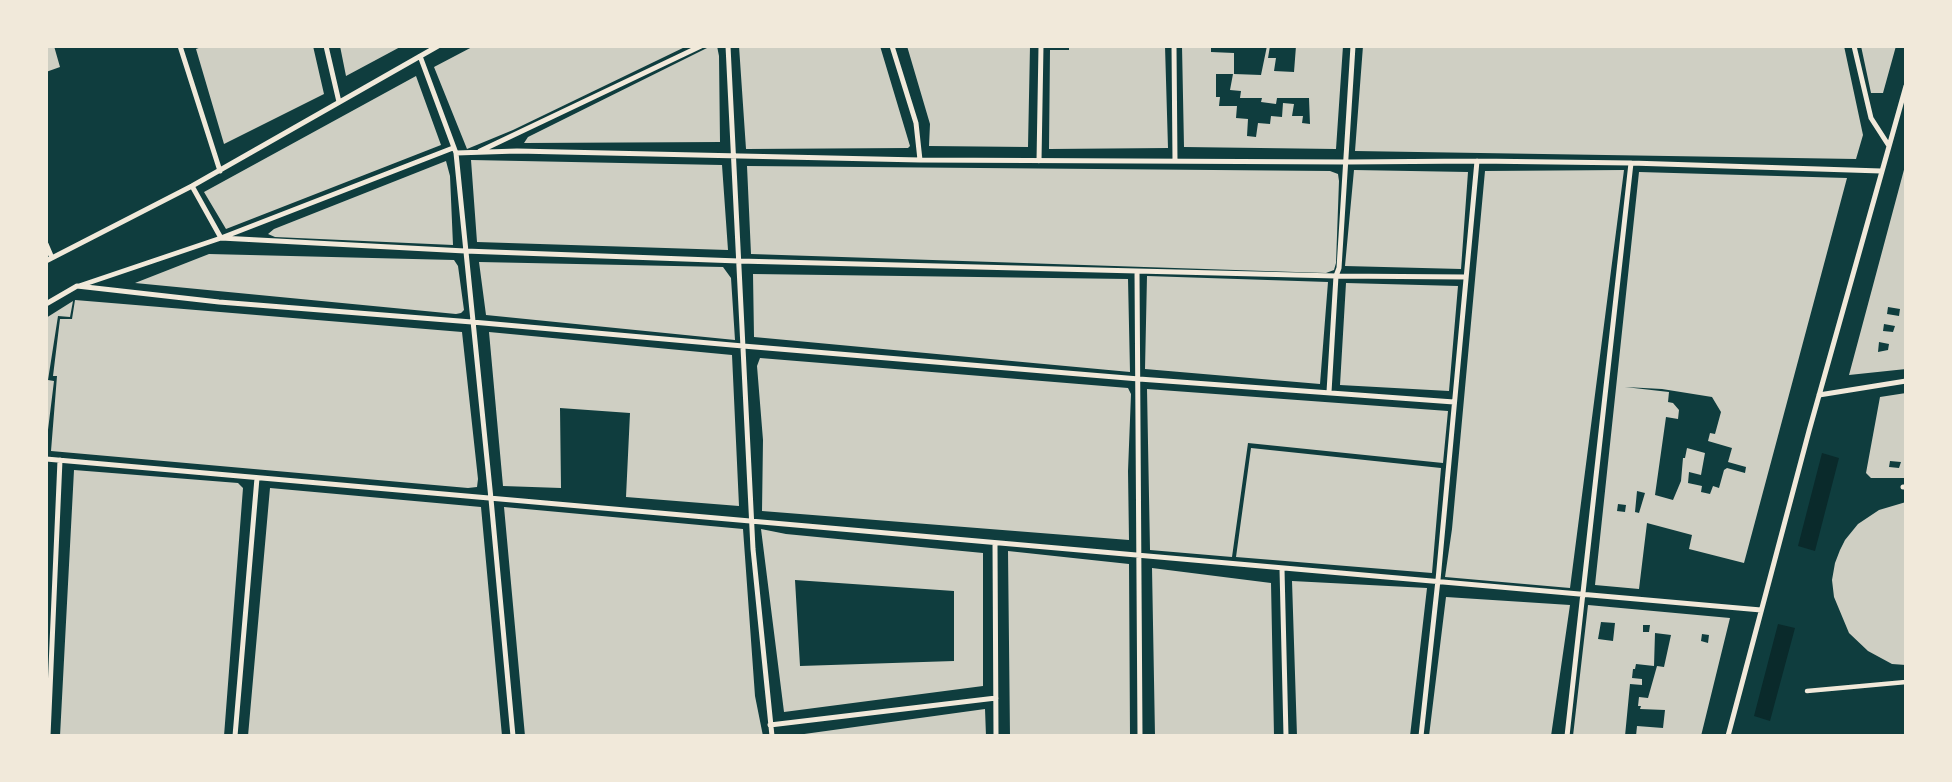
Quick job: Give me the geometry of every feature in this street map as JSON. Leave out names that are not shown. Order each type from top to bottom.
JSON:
[{"type":"street","points":[[180,46],[220,171]]},
{"type":"street","points":[[326,46],[339,102]]},
{"type":"street","points":[[46,244],[49,260],[220,171],[438,46]]},
{"type":"street","points":[[479,152],[701,46]]},
{"type":"street","points":[[728,46],[752,520],[772,736]]},
{"type":"street","points":[[892,46],[916,123],[920,160]]},
{"type":"street","points":[[1039,161],[1041,46]]},
{"type":"street","points":[[1174,46],[1175,161]]},
{"type":"street","points":[[1329,392],[1354,46]]},
{"type":"street","points":[[1854,46],[1871,118],[1889,146]]},
{"type":"street","points":[[420,56],[454,150],[492,499],[513,736]]},
{"type":"street","points":[[1728,736],[1819,395],[1906,86]]},
{"type":"street","points":[[46,304],[77,286],[220,238],[454,150],[920,160],[1631,163],[1881,171]]},
{"type":"street","points":[[1421,736],[1438,580],[1477,161]]},
{"type":"street","points":[[1567,736],[1631,163]]},
{"type":"street","points":[[192,186],[220,238]]},
{"type":"street","points":[[220,238],[465,252],[739,261],[1336,276],[1466,276]]},
{"type":"street","points":[[1137,271],[1140,736]]},
{"type":"street","points":[[77,286],[220,302],[1139,379],[1454,402]]},
{"type":"street","points":[[1819,395],[1906,381]]},
{"type":"street","points":[[46,459],[752,520],[1282,569],[1438,580],[1761,610]]},
{"type":"street","points":[[48,736],[60,460]]},
{"type":"street","points":[[235,736],[257,478]]},
{"type":"street","points":[[995,543],[996,736]]},
{"type":"street","points":[[1282,569],[1286,736]]},
{"type":"street","points":[[1807,691],[1906,682]]},
{"type":"street","points":[[770,725],[996,698]]},
{"type":"water","points":[[1822,453],[1839,458],[1815,551],[1798,546]]},
{"type":"water","points":[[1778,624],[1795,628],[1770,721],[1754,716]]},
{"type":"building","points":[[46,46],[54,46],[60,67],[46,72]]},
{"type":"building","points":[[204,46],[313,46],[324,94],[224,144],[196,49]]},
{"type":"building","points":[[340,46],[402,46],[346,76]]},
{"type":"building","points":[[474,46],[687,46],[513,130],[467,149],[434,67]]},
{"type":"building","points":[[711,46],[717,46],[719,56],[720,142],[524,143],[528,137]]},
{"type":"building","points":[[739,46],[880,46],[910,146],[908,148],[746,149]]},
{"type":"building","points":[[907,46],[1030,46],[1028,147],[929,146],[930,124]]},
{"type":"building","points":[[1069,46],[1165,46],[1168,148],[1049,149],[1050,50],[1069,50]]},
{"type":"building","points":[[1182,46],[1211,47],[1211,52],[1234,53],[1234,74],[1261,75],[1267,46],[1270,46],[1268,58],[1276,58],[1274,71],[1294,72],[1296,46],[1343,46],[1336,149],[1184,147]],"holes":[[[1216,74],[1233,74],[1230,90],[1241,91],[1240,98],[1262,98],[1261,102],[1276,104],[1277,98],[1309,98],[1310,124],[1302,123],[1303,116],[1292,116],[1294,104],[1283,103],[1282,117],[1271,116],[1270,124],[1258,123],[1256,137],[1247,136],[1248,119],[1236,118],[1237,106],[1219,106],[1220,97],[1216,97]]]},
{"type":"building","points":[[1363,46],[1844,46],[1863,135],[1856,159],[1355,151]]},
{"type":"building","points":[[1861,46],[1896,46],[1883,93],[1871,93]]},
{"type":"building","points":[[416,76],[441,145],[226,229],[204,192]]},
{"type":"building","points":[[471,160],[722,165],[728,250],[477,242]]},
{"type":"building","points":[[446,161],[450,176],[453,245],[275,237],[268,234],[274,229]]},
{"type":"building","points":[[747,166],[1330,171],[1338,174],[1339,181],[1336,263],[1334,270],[1326,273],[751,254]]},
{"type":"building","points":[[1905,166],[1906,369],[1849,375]],"holes":[[[1888,307],[1900,309],[1899,316],[1887,314]],[[1884,324],[1895,326],[1893,332],[1883,331]],[[1879,342],[1889,344],[1888,350],[1878,352]]]},
{"type":"building","points":[[1354,170],[1468,172],[1461,269],[1345,266]]},
{"type":"building","points":[[1624,170],[1570,588],[1445,577],[1452,529],[1485,171]]},
{"type":"building","points":[[1639,172],[1847,178],[1744,563],[1689,549],[1692,535],[1647,523],[1639,589],[1595,585]],"holes":[[[1625,387],[1662,389],[1712,397],[1721,412],[1715,434],[1710,433],[1708,441],[1732,448],[1728,462],[1746,467],[1745,473],[1727,468],[1724,470],[1719,488],[1713,486],[1710,494],[1701,492],[1702,486],[1688,483],[1689,472],[1701,475],[1705,453],[1687,448],[1685,458],[1683,458],[1681,481],[1673,500],[1655,495],[1666,417],[1678,419],[1679,410],[1673,403],[1668,402],[1669,392]],[[1637,491],[1645,493],[1639,513],[1635,512]],[[1618,504],[1626,505],[1625,512],[1617,511]]]},
{"type":"building","points":[[209,254],[454,260],[458,266],[464,310],[456,314],[135,283]]},
{"type":"building","points":[[479,262],[723,267],[731,278],[735,340],[486,315]]},
{"type":"building","points":[[753,274],[1128,279],[1130,372],[754,337]]},
{"type":"building","points":[[1147,276],[1328,282],[1320,384],[1145,369]]},
{"type":"building","points":[[1346,283],[1458,286],[1449,391],[1340,385]]},
{"type":"building","points":[[75,300],[462,332],[478,479],[477,487],[468,488],[51,451],[57,376],[53,376],[60,319],[72,319]]},
{"type":"building","points":[[73,301],[70,317],[58,316],[48,380],[54,381],[46,446],[46,318]]},
{"type":"building","points":[[489,332],[732,355],[739,506],[626,497],[630,413],[560,408],[561,488],[503,486]]},
{"type":"building","points":[[760,358],[1128,388],[1131,394],[1128,471],[1129,540],[762,511],[763,440],[757,366]]},
{"type":"building","points":[[1147,389],[1448,411],[1443,463],[1248,443],[1232,557],[1150,550]]},
{"type":"building","points":[[1906,393],[1904,416],[1906,416],[1906,478],[1871,478],[1866,473],[1880,397]],"holes":[[[1890,461],[1901,462],[1899,468],[1889,467]]]},
{"type":"building","points":[[1251,448],[1441,468],[1432,573],[1236,557]]},
{"type":"building","points":[[74,470],[238,483],[243,488],[224,736],[60,736]]},
{"type":"building","points":[[270,488],[481,507],[502,736],[248,736]]},
{"type":"building","points":[[1906,502],[1906,665],[1892,664],[1868,651],[1849,633],[1834,597],[1832,580],[1840,550],[1845,540],[1858,524],[1879,510]]},
{"type":"building","points":[[504,507],[743,529],[755,696],[763,736],[525,736]]},
{"type":"building","points":[[761,529],[786,534],[983,553],[983,686],[784,712]],"holes":[[[795,580],[954,591],[954,661],[800,666]]]},
{"type":"building","points":[[1008,551],[1129,564],[1130,736],[1010,736]]},
{"type":"building","points":[[1152,568],[1271,583],[1274,736],[1155,736]]},
{"type":"building","points":[[1292,581],[1427,588],[1410,736],[1297,736]]},
{"type":"building","points":[[1446,597],[1570,605],[1551,736],[1429,736]]},
{"type":"building","points":[[1588,605],[1730,618],[1701,736],[1636,736],[1637,726],[1663,728],[1665,710],[1640,709],[1641,706],[1638,706],[1639,697],[1648,698],[1657,666],[1664,667],[1671,635],[1655,633],[1654,666],[1636,664],[1635,669],[1633,669],[1632,678],[1642,679],[1642,685],[1630,684],[1625,736],[1573,736]],"holes":[[[1601,622],[1615,623],[1613,641],[1598,639]],[[1643,625],[1650,625],[1649,632],[1643,632]],[[1702,634],[1709,635],[1708,643],[1701,641]]]},
{"type":"building","points":[[985,709],[986,736],[797,736],[797,735]]}]
